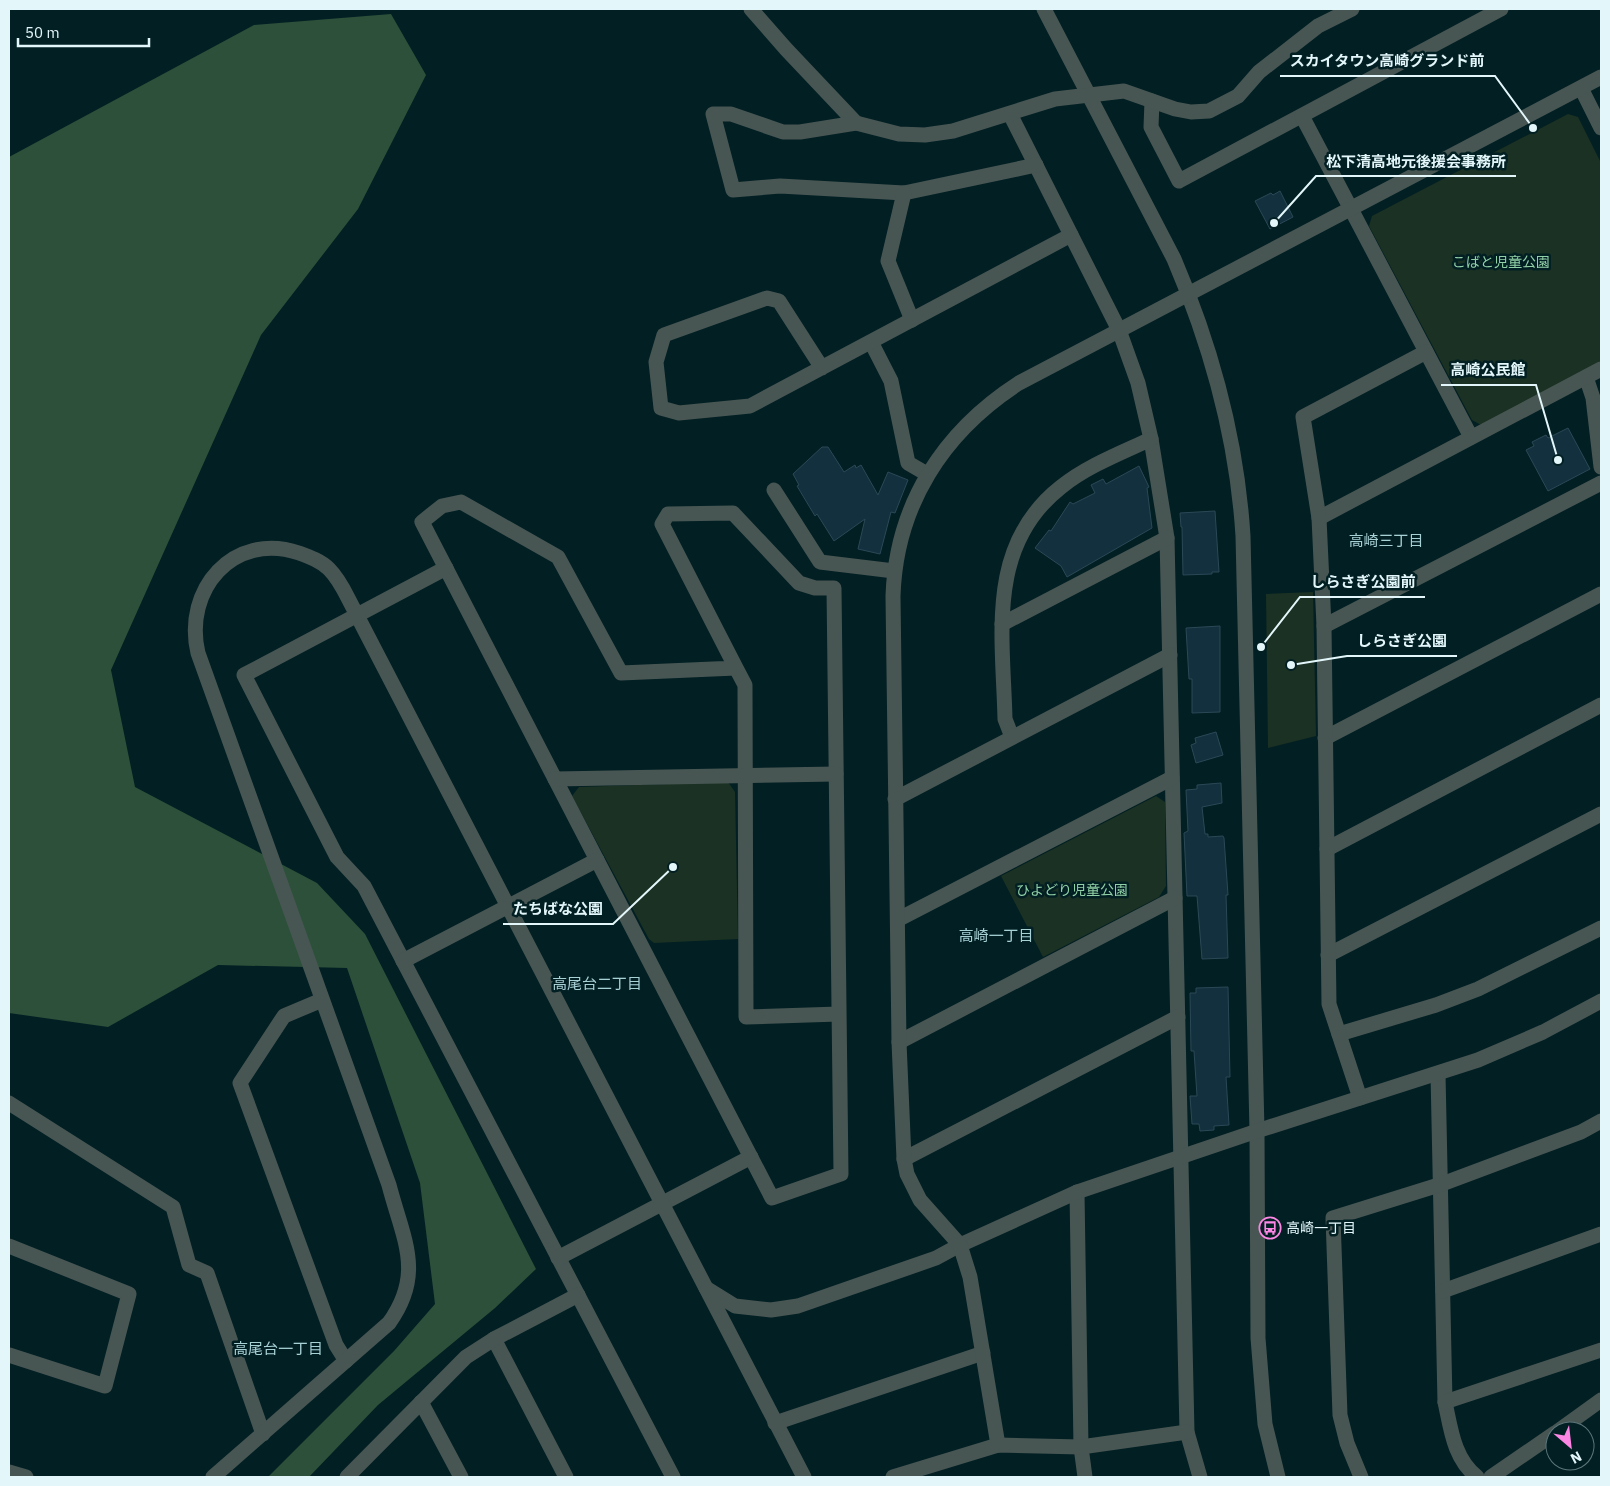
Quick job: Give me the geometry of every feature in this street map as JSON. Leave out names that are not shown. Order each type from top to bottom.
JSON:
[{"type":"street","points":[[752,9],[786,50],[856,123]]},
{"type":"street","points":[[1044,9],[1174,259],[1189,294],[1212,356],[1226,410],[1240,496],[1257,1131],[1260,1384],[1265,1424],[1278,1477]]},
{"type":"street","points":[[1036,165],[904,193],[780,186],[733,190],[713,114],[731,114],[783,132],[800,132],[856,123],[899,134],[925,136],[953,131],[1055,98],[1124,91],[1175,109],[1191,112],[1209,111],[1238,96],[1259,72],[1318,26],[1352,9]]},
{"type":"street","points":[[1152,101],[1151,127],[1180,181],[1501,9]]},
{"type":"street","points":[[998,1445],[970,1277],[960,1245],[920,1200],[907,1174],[904,1159],[899,1042],[894,571],[904,528],[927,474],[966,424],[995,399],[1019,383],[1601,77]]},
{"type":"street","points":[[1581,88],[1601,128]]},
{"type":"street","points":[[1010,114],[1119,330],[1138,383],[1151,439],[1167,538],[1187,1432],[1200,1477]]},
{"type":"street","points":[[1302,116],[1471,438]]},
{"type":"street","points":[[904,193],[888,261],[912,320]]},
{"type":"street","points":[[822,368],[779,301],[767,298],[664,335],[656,362],[661,408],[679,414],[750,406],[822,368],[871,342],[1071,235]]},
{"type":"street","points":[[871,342],[891,380],[908,463],[927,474]]},
{"type":"street","points":[[1360,1098],[1330,1004],[1324,626],[1319,518],[1303,417],[1426,352]]},
{"type":"street","points":[[1319,518],[1601,369]]},
{"type":"street","points":[[1586,377],[1593,398],[1601,467]]},
{"type":"street","points":[[1012,737],[1005,719],[1002,598],[1005,575],[1012,550],[1024,527],[1040,506],[1061,487],[1081,473],[1151,439]]},
{"type":"street","points":[[1324,626],[1601,483]]},
{"type":"street","points":[[774,490],[820,562],[894,571]]},
{"type":"street","points":[[736,668],[621,673],[558,557],[461,502],[442,506],[422,522],[772,1198],[841,1174],[834,588],[815,588],[799,583],[733,513],[668,514],[662,524],[745,685],[746,1017],[839,1014]]},
{"type":"street","points":[[1002,624],[1167,538]]},
{"type":"street","points":[[213,1477],[389,1323],[401,1306],[410,1280],[409,1263],[389,1185],[198,653],[194,626],[200,599],[207,583],[231,560],[261,549],[290,550],[320,562],[330,570],[340,583],[804,1477]]},
{"type":"street","points":[[446,568],[244,675],[337,857],[364,886],[673,1477]]},
{"type":"street","points":[[1325,738],[1601,594]]},
{"type":"street","points":[[895,799],[1170,655]]},
{"type":"street","points":[[1327,849],[1601,704]]},
{"type":"street","points":[[555,779],[836,774]]},
{"type":"street","points":[[899,919],[1172,778]]},
{"type":"street","points":[[1328,956],[1601,814]]},
{"type":"street","points":[[403,961],[597,860]]},
{"type":"street","points":[[899,1042],[1175,898]]},
{"type":"street","points":[[1339,1034],[1436,1005],[1478,989],[1601,928]]},
{"type":"street","points":[[322,1000],[284,1016],[240,1083],[336,1345],[346,1361]]},
{"type":"street","points":[[706,1288],[735,1306],[771,1310],[798,1306],[936,1258],[960,1245],[1077,1192],[1181,1156],[1478,1060],[1543,1032],[1601,1001]]},
{"type":"street","points":[[904,1159],[1178,1017]]},
{"type":"street","points":[[1438,1074],[1442,1184],[1445,1402],[1453,1441],[1460,1459],[1477,1477]]},
{"type":"street","points":[[9,1103],[173,1208],[188,1266],[207,1273],[264,1434]]},
{"type":"street","points":[[1361,1477],[1347,1442],[1340,1415],[1333,1218],[1442,1184],[1581,1132],[1601,1121]]},
{"type":"street","points":[[558,1258],[751,1157]]},
{"type":"street","points":[[1077,1192],[1081,1447],[1085,1477]]},
{"type":"street","points":[[1443,1291],[1601,1234]]},
{"type":"street","points":[[9,1246],[129,1294],[105,1386],[9,1355]]},
{"type":"street","points":[[350,1476],[466,1357],[494,1339],[578,1295]]},
{"type":"street","points":[[494,1339],[566,1477]]},
{"type":"street","points":[[1445,1402],[1601,1350]]},
{"type":"street","points":[[776,1423],[983,1353]]},
{"type":"street","points":[[1571,1421],[1601,1400]]},
{"type":"street","points":[[421,1402],[461,1477]]},
{"type":"street","points":[[894,1477],[998,1445],[1081,1447],[1187,1432]]},
{"type":"street","points":[[1491,1477],[1545,1440]]},
{"type":"street","points":[[9,1472],[26,1477]]},
{"type":"green space","points":[[391,14],[426,75],[358,209],[261,335],[111,670],[135,787],[317,883],[365,934],[536,1269],[495,1308],[378,1405],[309,1477],[268,1477],[394,1351],[435,1304],[420,1183],[347,968],[218,965],[108,1027],[9,1013],[9,157],[254,25]]},
{"type":"green space","name":"こばと児童公園","points":[[1568,114],[1578,117],[1601,163],[1601,362],[1481,425],[1472,420],[1369,226],[1372,216]]},
{"type":"green space","points":[[1313,592],[1316,736],[1268,748],[1266,594]]},
{"type":"green space","points":[[728,782],[735,792],[738,939],[654,943],[649,939],[572,796],[579,787]]},
{"type":"green space","name":"ひよどり児童公園","points":[[1156,796],[1165,802],[1166,886],[1159,897],[1043,957],[1001,876]]},
{"type":"building","points":[[1280,191],[1293,217],[1270,229],[1255,201]]},
{"type":"building","points":[[1568,428],[1590,469],[1548,491],[1526,450],[1534,446],[1532,442],[1546,435],[1548,438]]},
{"type":"building","points":[[822,447],[828,447],[844,472],[855,465],[856,468],[861,465],[878,495],[888,472],[908,480],[895,513],[891,512],[880,554],[858,549],[865,519],[834,541],[817,514],[815,516],[797,486],[799,485],[793,474]]},
{"type":"building","points":[[1139,466],[1149,487],[1147,488],[1152,528],[1067,577],[1061,566],[1035,548],[1049,530],[1051,531],[1070,502],[1073,504],[1095,493],[1091,485],[1103,479],[1106,484]]},
{"type":"building","points":[[1215,511],[1219,572],[1183,575],[1180,513]]},
{"type":"building","points":[[1220,626],[1220,712],[1192,713],[1192,679],[1189,679],[1186,628]]},
{"type":"building","points":[[1216,732],[1223,755],[1196,763],[1191,745],[1196,743],[1195,738]]},
{"type":"building","points":[[1221,783],[1222,803],[1202,807],[1205,834],[1208,834],[1208,837],[1223,836],[1224,838],[1228,895],[1226,895],[1228,958],[1202,959],[1197,896],[1187,896],[1184,833],[1188,831],[1186,790],[1197,789],[1197,785]]},
{"type":"building","points":[[1228,987],[1230,1077],[1226,1077],[1229,1125],[1214,1126],[1214,1130],[1200,1131],[1199,1124],[1192,1124],[1190,1096],[1197,1096],[1194,1051],[1191,1051],[1190,993],[1196,993],[1196,988]]},
{"type":"place","name":"スカイタウン高崎グランド前","points":[[1533,128]]},
{"type":"place","name":"松下清高地元後援会事務所","points":[[1274,223]]},
{"type":"place","name":"高崎公民館","points":[[1558,460]]},
{"type":"place","name":"しらさぎ公園前","points":[[1261,647]]},
{"type":"place","name":"しらさぎ公園","points":[[1291,665]]},
{"type":"place","name":"たちばな公園","points":[[673,867]]},
{"type":"place","name":"高崎一丁目","points":[[1270,1228]]},
{"type":"district","name":"高崎三丁目","points":[[1386,541]]},
{"type":"district","name":"高崎一丁目","points":[[996,936]]},
{"type":"district","name":"高尾台二丁目","points":[[597,984]]},
{"type":"district","name":"高尾台一丁目","points":[[278,1349]]}]
